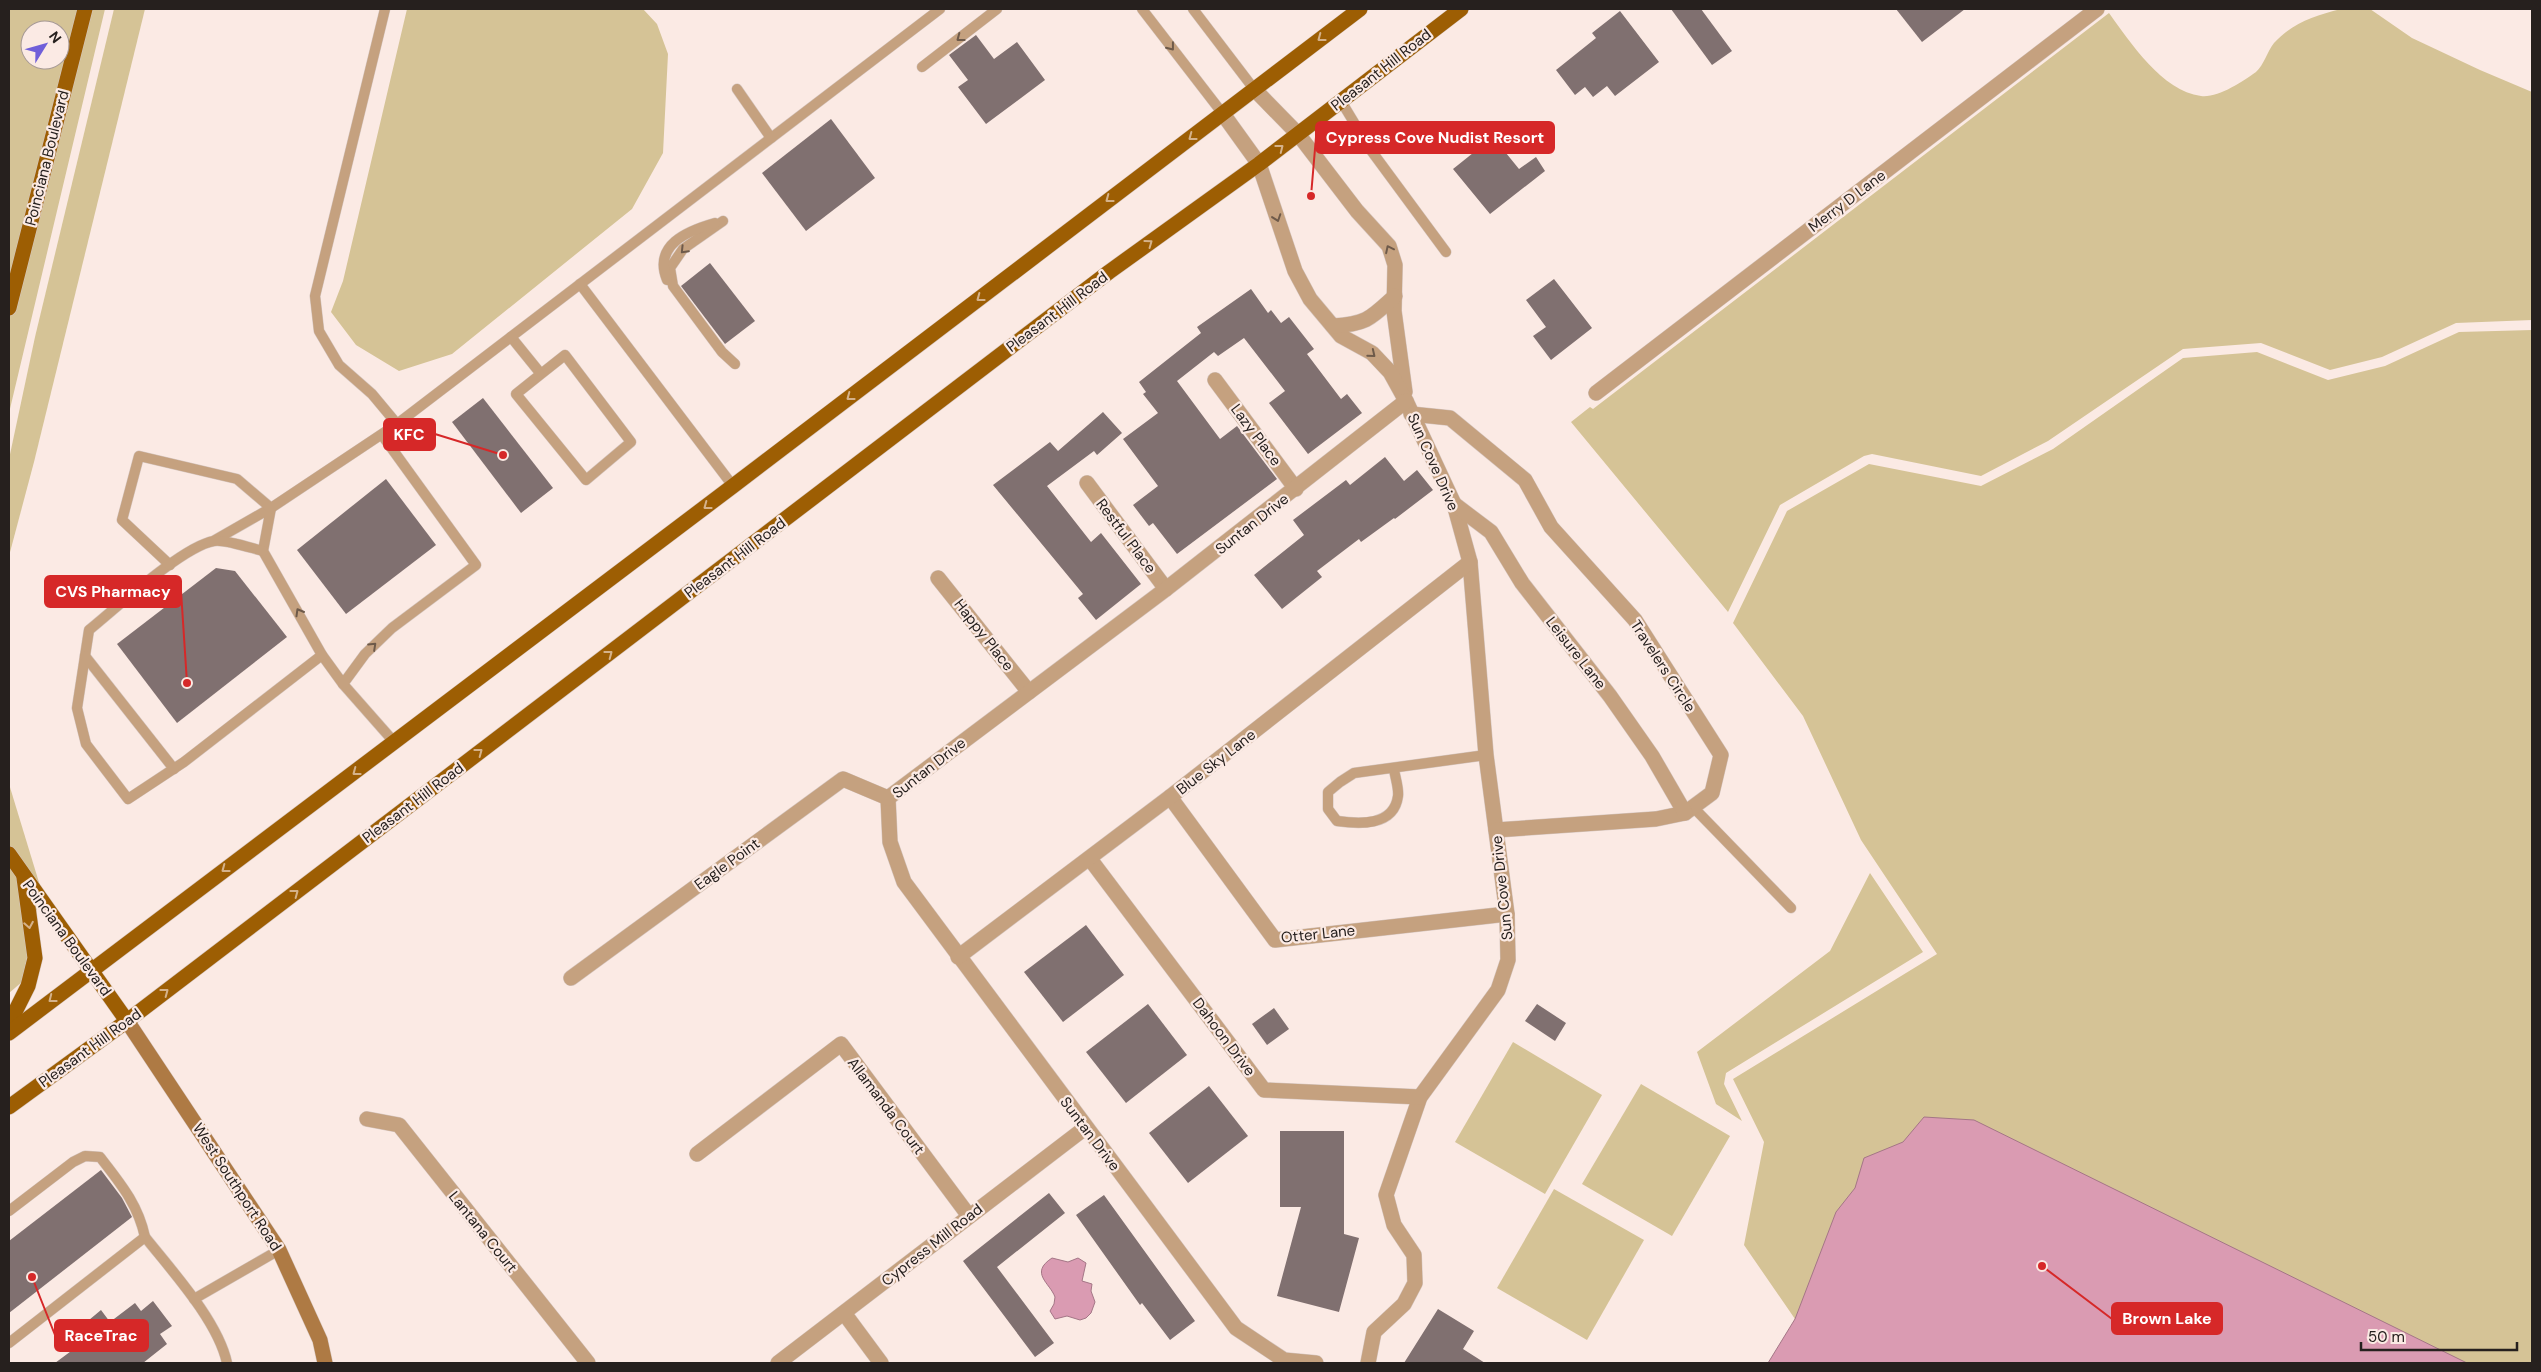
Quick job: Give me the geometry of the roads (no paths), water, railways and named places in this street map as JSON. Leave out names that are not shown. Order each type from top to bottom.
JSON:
[{"type":"main road","name":"Poinciana Boulevard","points":[[9,308],[85,9]]},
{"type":"main road","points":[[9,1033],[395,743],[1360,9]]},
{"type":"main road","name":"Pleasant Hill Road","points":[[9,1107],[127,1021],[1109,272],[1259,164],[1461,9]]},
{"type":"main road","name":"Poinciana Boulevard","points":[[9,854],[127,1021]]},
{"type":"main road","points":[[9,1024],[28,986],[35,958],[24,877]]},
{"type":"street","name":"Merry D Lane","points":[[1596,393],[2097,9]]},
{"type":"street","name":"Sun Cove Drive","points":[[1254,89],[1298,134],[1358,211],[1389,246],[1395,265],[1394,311],[1409,407]]},
{"type":"street","name":"Sun Cove Drive","points":[[1223,114],[1259,164],[1295,271],[1310,299],[1341,336],[1372,352],[1390,372],[1409,407],[1454,504],[1470,562],[1486,755],[1507,914],[1508,960],[1498,990],[1420,1097],[1386,1195],[1394,1225],[1414,1255],[1415,1283],[1404,1304],[1374,1332],[1368,1363]]},
{"type":"street","points":[[1333,326],[1352,325],[1369,320],[1395,296]]},
{"type":"street","name":"Lazy Place","points":[[1215,380],[1296,489]]},
{"type":"street","name":"Suntan Drive","points":[[1316,1363],[1284,1360],[1236,1328],[1085,1128],[904,882],[890,842],[888,798],[1166,590],[1296,489],[1409,407]]},
{"type":"street","name":"Travelers Circle","points":[[1409,407],[1450,418],[1525,480],[1551,527],[1635,620],[1721,755],[1712,793],[1689,810],[1656,819],[1496,830]]},
{"type":"street","name":"Restful Place","points":[[1087,483],[1166,590]]},
{"type":"street","name":"Leisure Lane","points":[[1454,504],[1491,532],[1522,584],[1610,696],[1689,810]]},
{"type":"street","name":"Blue Sky Lane","points":[[958,957],[1170,798],[1470,562]]},
{"type":"street","name":"Happy Place","points":[[938,578],[1029,692]]},
{"type":"street","name":"Eagle Point","points":[[571,978],[843,779],[888,798]]},
{"type":"street","name":"Otter Lane","points":[[1170,798],[1275,940],[1507,914]]},
{"type":"street","name":"Dahoon Drive","points":[[1090,859],[1264,1090],[1420,1097]]},
{"type":"street","name":"West Southport Road","points":[[127,1021],[279,1250],[320,1340],[325,1363]]},
{"type":"street","name":"Allamanda Court","points":[[697,1154],[840,1044],[969,1216]]},
{"type":"street","name":"Lantana Court","points":[[367,1119],[399,1125],[588,1363]]},
{"type":"street","name":"Cypress Mill Road","points":[[778,1363],[1085,1128]]},
{"type":"street","points":[[844,1313],[881,1363]]},
{"type":"lane","points":[[385,9],[315,296],[319,331],[339,365],[372,394],[396,424]]},
{"type":"lane","points":[[322,655],[174,769],[128,799],[86,744],[77,708],[89,630],[170,565],[200,546],[215,540],[271,508],[382,435],[940,9]]},
{"type":"lane","points":[[922,67],[997,9]]},
{"type":"lane","points":[[1142,9],[1223,114]]},
{"type":"lane","points":[[1193,9],[1254,89]]},
{"type":"lane","points":[[737,89],[771,138]]},
{"type":"lane","points":[[1340,101],[1370,149],[1446,252]]},
{"type":"lane","points":[[723,221],[683,249],[670,268],[673,286],[722,352],[735,364]]},
{"type":"lane","points":[[580,284],[733,486]]},
{"type":"lane","points":[[511,337],[541,374]]},
{"type":"lane","points":[[565,355],[632,442],[586,480],[516,394],[541,374],[565,355]]},
{"type":"lane","points":[[343,684],[371,648],[392,628],[476,565],[382,435]]},
{"type":"lane","points":[[170,565],[122,520],[139,456],[238,479],[271,508]]},
{"type":"lane","points":[[271,508],[263,551],[322,655],[343,684],[395,743]]},
{"type":"lane","points":[[215,540],[263,551]]},
{"type":"lane","points":[[85,656],[174,769]]},
{"type":"lane","points":[[1394,769],[1398,797],[1393,808],[1380,821],[1354,824],[1337,821],[1328,809],[1328,792],[1354,773],[1486,755]]},
{"type":"lane","points":[[1689,810],[1791,908]]},
{"type":"lane","points":[[9,1210],[73,1162],[85,1156],[100,1157],[131,1197],[141,1217],[145,1237],[194,1300],[210,1324],[227,1363]]},
{"type":"lane","points":[[9,1343],[145,1237]]},
{"type":"lane","points":[[194,1300],[279,1250]]},
{"type":"place","name":"Cypress Cove Nudist Resort","points":[[1311,196]]},
{"type":"place","name":"KFC","points":[[503,455]]},
{"type":"place","name":"CVS Pharmacy","points":[[187,683]]},
{"type":"place","name":"Brown Lake","points":[[2042,1266]]},
{"type":"place","name":"RaceTrac","points":[[32,1277]]}]
